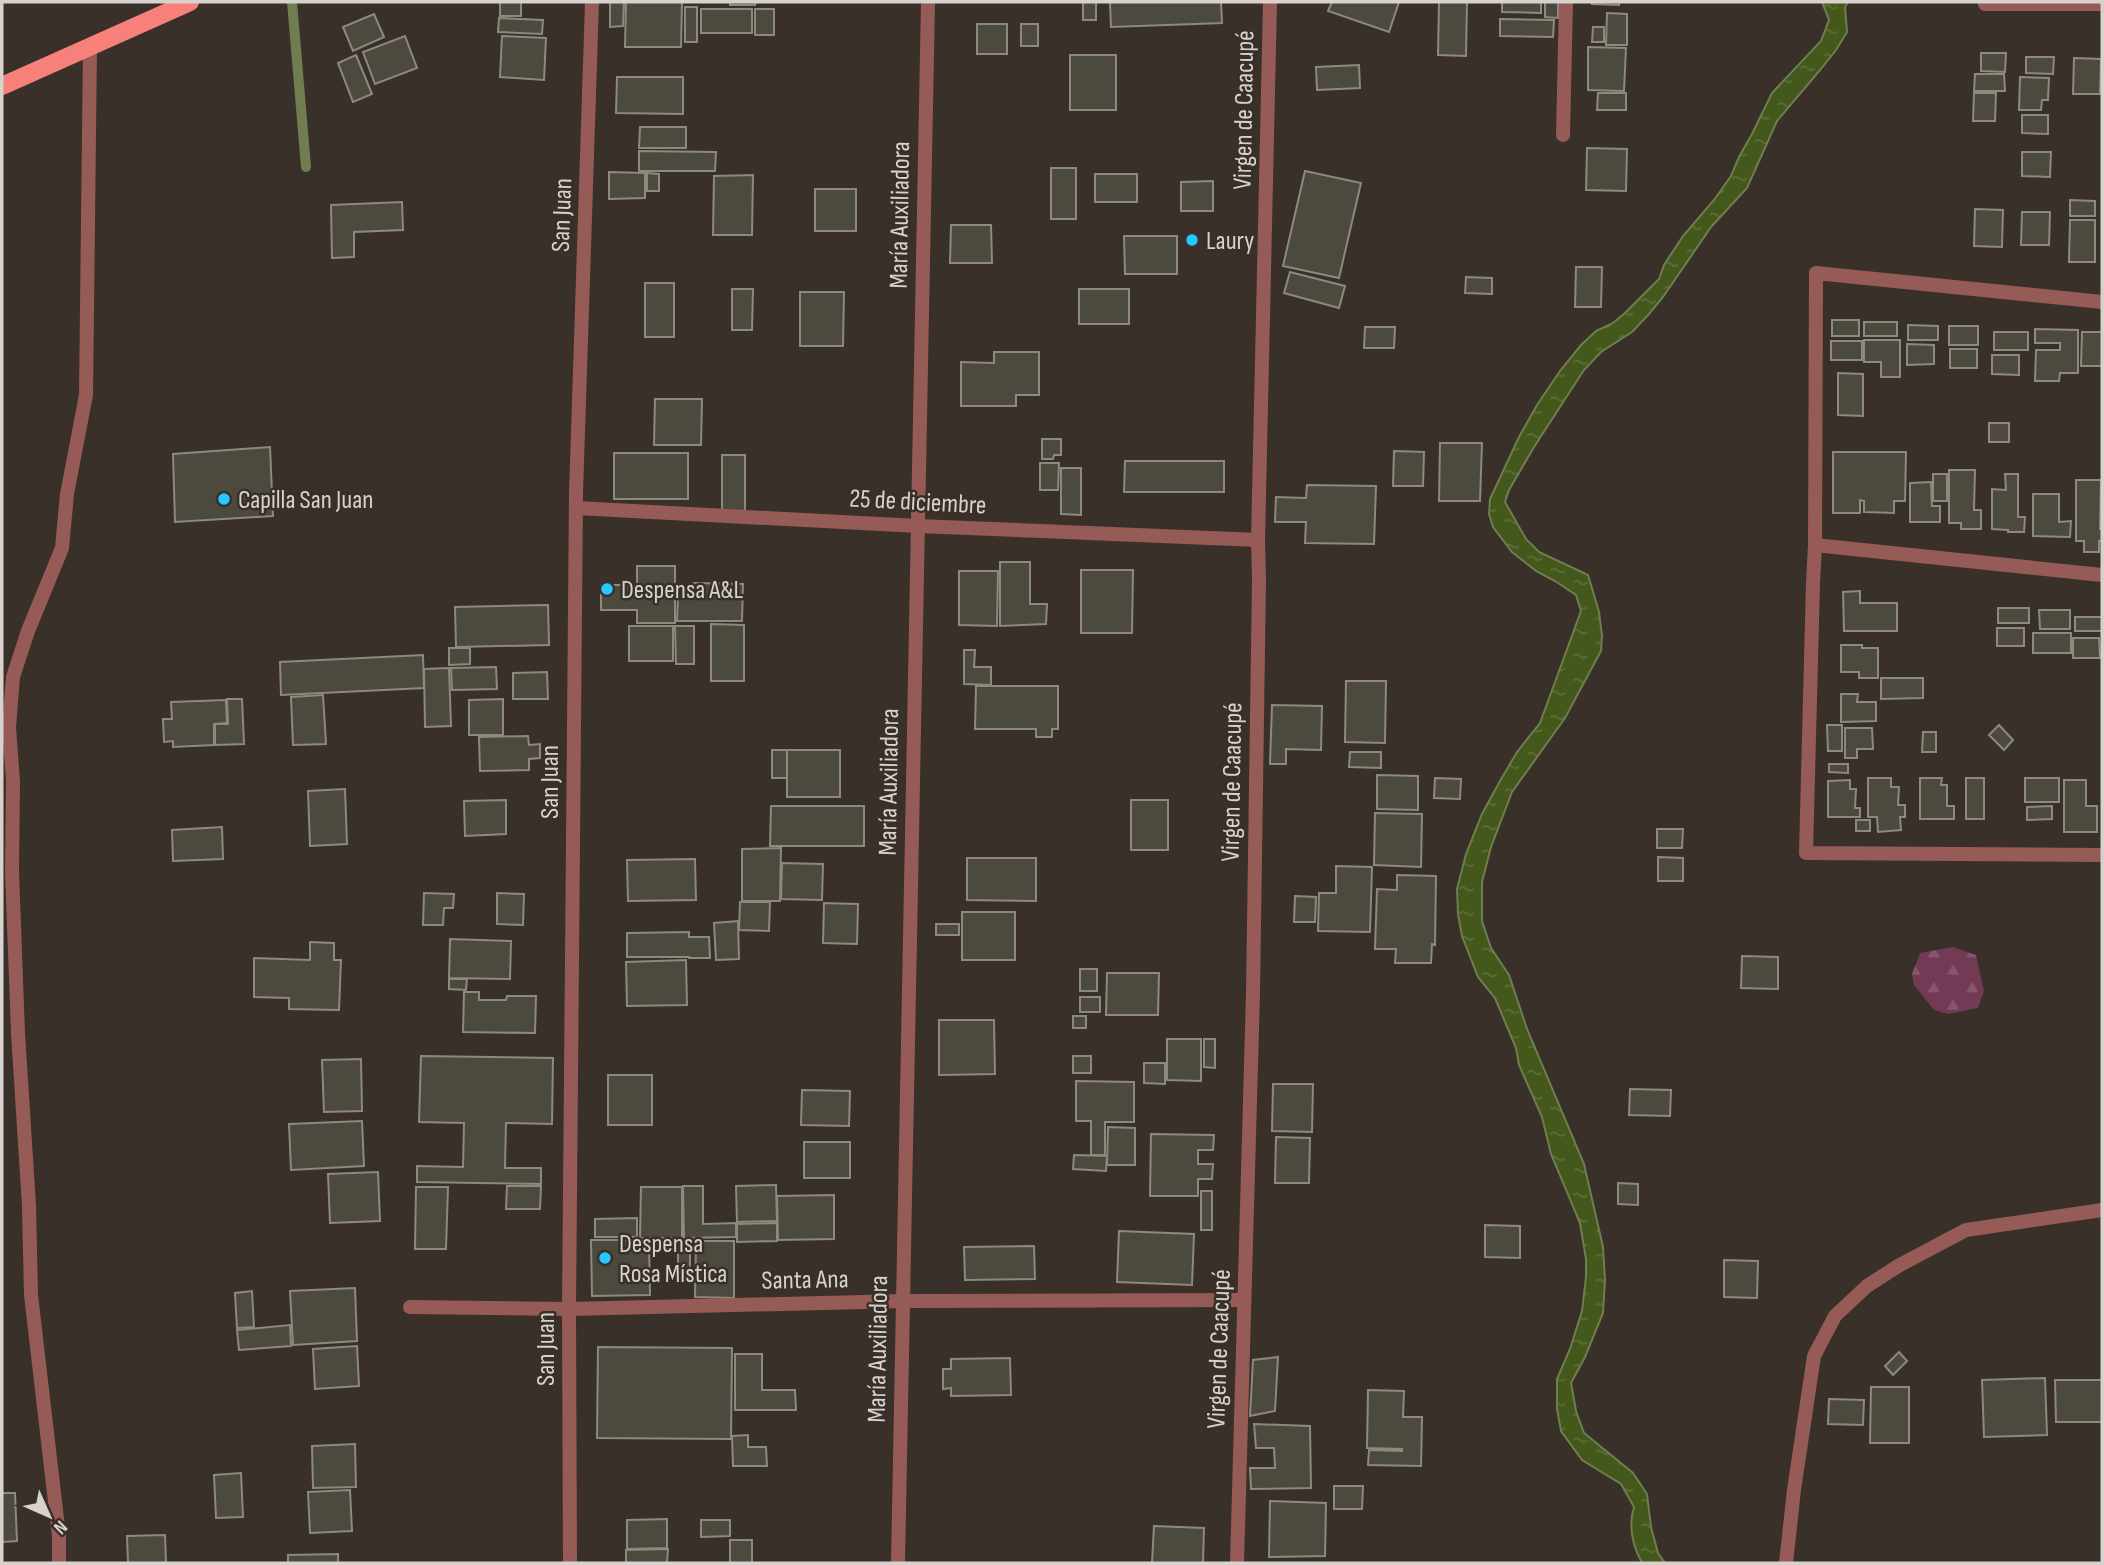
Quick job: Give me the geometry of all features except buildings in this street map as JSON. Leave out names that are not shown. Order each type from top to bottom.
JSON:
[{"type":"main road","points":[[2,86],[190,2]]},
{"type":"street","name":"San Juan","points":[[570,1563],[569,1309],[576,508],[592,2]]},
{"type":"street","name":"María Auxiliadora","points":[[898,1563],[928,2]]},
{"type":"street","name":"Virgen de Caacupé","points":[[1237,1563],[1253,993],[1258,540],[1270,2]]},
{"type":"street","points":[[1563,135],[1566,2]]},
{"type":"street","points":[[1985,4],[2102,4]]},
{"type":"street","points":[[60,1563],[58,1523],[31,1295],[29,1206],[18,1033],[13,898],[13,781],[9,727],[13,677],[28,631],[62,548],[67,494],[86,395],[90,47]]},
{"type":"street","points":[[2102,302],[1816,274],[1815,545],[1806,853],[2102,855]]},
{"type":"street","name":"25 de diciembre","points":[[576,508],[1258,540]]},
{"type":"street","points":[[1815,545],[2102,575]]},
{"type":"street","points":[[1786,1563],[1814,1356],[1835,1316],[1877,1279],[1966,1230],[2102,1210]]},
{"type":"street","name":"Santa Ana","points":[[410,1307],[569,1309],[903,1301],[1244,1300]]},
{"type":"green space","points":[[1953,947],[1976,955],[1984,991],[1978,1008],[1948,1014],[1934,1010],[1914,985],[1912,974],[1920,953]]},
{"type":"water","points":[[1822,2],[1848,2],[1845,7],[1847,32],[1836,50],[1777,121],[1747,188],[1711,227],[1663,297],[1632,332],[1601,352],[1584,370],[1534,447],[1505,502],[1526,539],[1539,552],[1588,575],[1599,612],[1601,651],[1565,718],[1512,792],[1491,847],[1482,882],[1482,921],[1491,948],[1509,975],[1527,1029],[1584,1164],[1603,1247],[1605,1280],[1603,1313],[1571,1383],[1576,1411],[1584,1433],[1633,1473],[1647,1494],[1651,1527],[1658,1553],[1665,1563],[1642,1563],[1632,1536],[1634,1507],[1621,1484],[1582,1460],[1561,1431],[1557,1409],[1557,1379],[1582,1311],[1586,1277],[1580,1223],[1551,1154],[1542,1117],[1519,1065],[1516,1048],[1495,998],[1478,977],[1462,936],[1458,914],[1457,889],[1466,854],[1482,814],[1517,752],[1540,723],[1581,611],[1576,595],[1536,571],[1512,552],[1493,527],[1489,514],[1490,499],[1519,437],[1560,371],[1596,331],[1613,323],[1659,279],[1664,265],[1683,236],[1731,176],[1772,93],[1821,41],[1829,20]]},
{"type":"waterway","points":[[292,2],[306,167]]},
{"type":"place","name":"Laury","points":[[1192,240]]},
{"type":"place","name":"Capilla San Juan","points":[[224,499]]},
{"type":"place","name":"Despensa A&L","points":[[607,589]]},
{"type":"place","name":"Despensa Rosa Mística","points":[[605,1258]]}]
